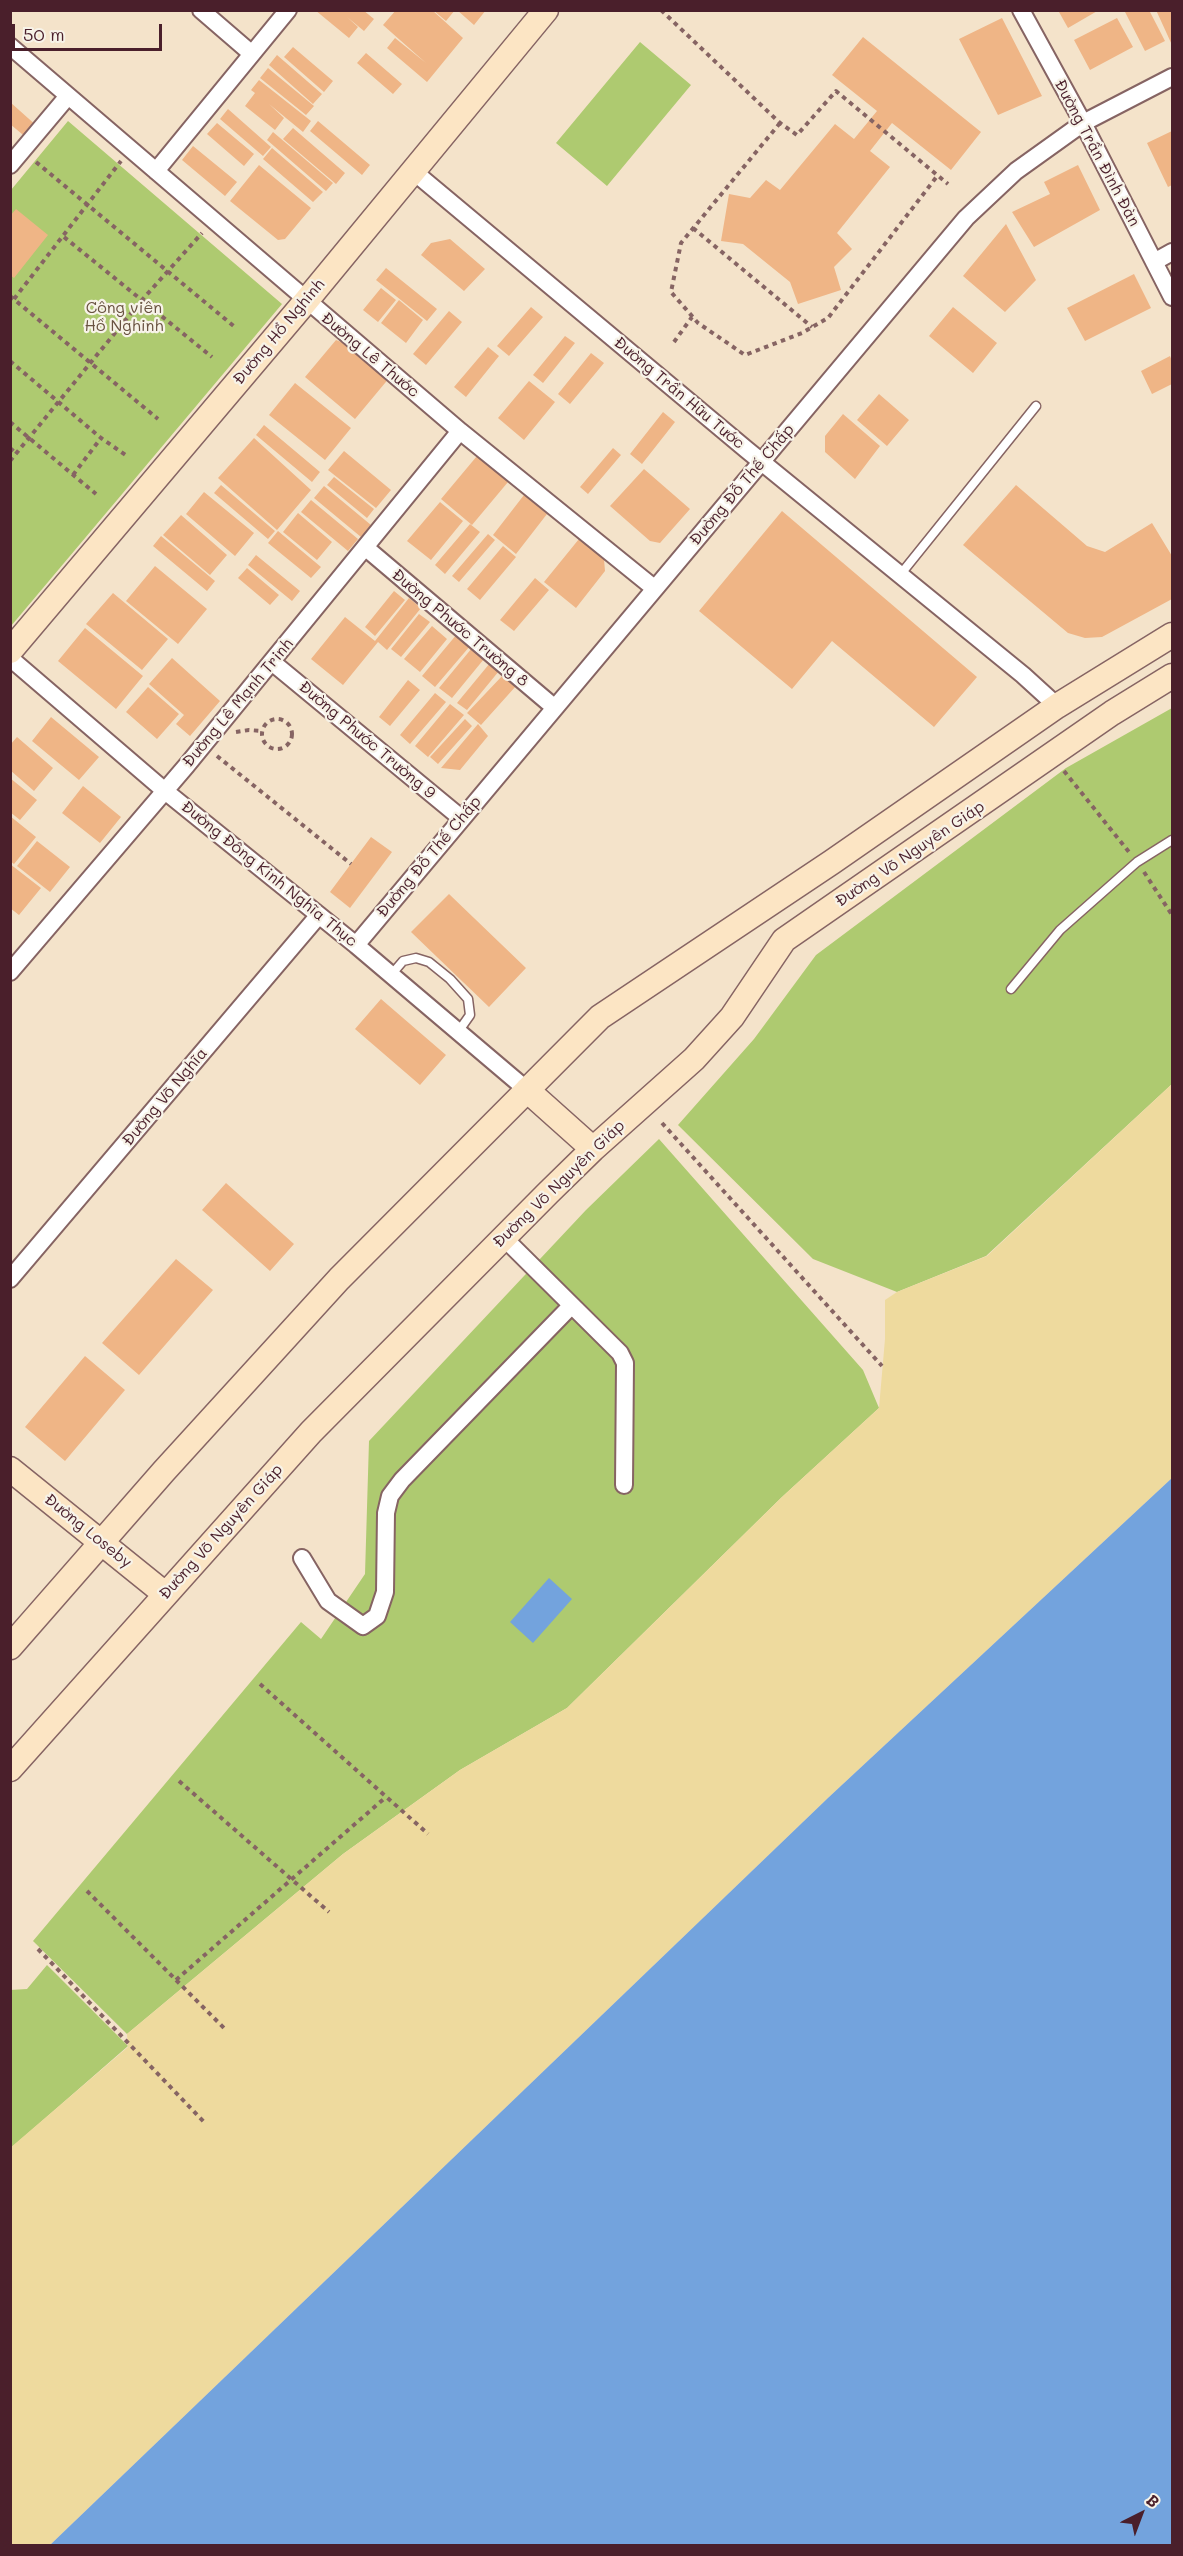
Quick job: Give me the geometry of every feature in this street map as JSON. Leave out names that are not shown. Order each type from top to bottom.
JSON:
[{"type":"main road","name":"Đường Hồ Nghinh","points":[[10,651],[306,301],[546,10]]},
{"type":"main road","points":[[10,1647],[339,1279],[600,1017],[832,862],[1057,706],[1173,635]]},
{"type":"main road","name":"Đường Võ Nguyên Giáp","points":[[10,1769],[311,1432],[593,1149],[694,1059],[732,1017],[784,940],[1078,736],[1173,676]]},
{"type":"main road","points":[[1057,706],[1078,736]]},
{"type":"main road","points":[[527,1090],[593,1149]]},
{"type":"main road","name":"Đường Loseby","points":[[10,1469],[165,1594]]},
{"type":"street","points":[[201,10],[252,54]]},
{"type":"street","points":[[156,171],[288,10]]},
{"type":"street","name":"Đường Trần Đình Đàn","points":[[1021,10],[1083,123],[1173,297]]},
{"type":"street","name":"Đường Lê Thước","points":[[10,46],[460,431],[654,588]]},
{"type":"street","name":"Đường Đỗ Thế Chấp","points":[[356,945],[966,218],[1016,171],[1083,123],[1173,77]]},
{"type":"street","points":[[10,165],[68,96]]},
{"type":"street","name":"Đường Trần Hữu Tước","points":[[413,171],[1023,675],[1057,706]]},
{"type":"street","points":[[1154,262],[1173,252]]},
{"type":"street","name":"Đường Lê Mạnh Trinh","points":[[10,972],[272,662],[460,431]]},
{"type":"street","name":"Đường Phước Trường 8","points":[[366,548],[555,708]]},
{"type":"street","name":"Đường Đông Kinh Nghĩa Thục","points":[[10,658],[165,790],[356,945],[527,1090]]},
{"type":"street","name":"Đường Phước Trường 9","points":[[272,662],[461,818]]},
{"type":"street","name":"Đường Võ Nghĩa","points":[[10,1279],[319,915]]},
{"type":"street","points":[[503,1238],[613,1344],[625,1363],[624,1485]]},
{"type":"street","points":[[302,1558],[328,1601],[363,1626],[377,1616],[386,1592],[386,1513],[390,1496],[402,1480],[571,1306]]},
{"type":"lane","points":[[900,575],[1036,406]]},
{"type":"lane","points":[[1011,989],[1060,930],[1137,862],[1173,840]]},
{"type":"lane","points":[[391,975],[403,961],[416,958],[429,962],[450,979],[468,999],[470,1015],[458,1032]]},
{"type":"path","points":[[660,10],[780,123],[797,135],[836,91],[948,184]]},
{"type":"path","points":[[780,123],[681,243],[671,292],[698,323],[745,355],[828,318],[938,176]]},
{"type":"path","points":[[22,151],[236,328]]},
{"type":"path","points":[[121,161],[64,237],[12,297],[158,419]]},
{"type":"path","points":[[693,228],[812,327]]},
{"type":"path","points":[[10,461],[142,300],[205,231]]},
{"type":"path","points":[[64,237],[212,357]]},
{"type":"path","points":[[674,342],[693,318]]},
{"type":"path","points":[[10,361],[101,438],[127,456]]},
{"type":"path","points":[[10,422],[96,494]]},
{"type":"path","points":[[73,475],[101,438]]},
{"type":"path","points":[[10,448],[17,454]]},
{"type":"path","points":[[277,718],[290,726],[291,736],[283,747],[274,748],[263,740],[262,731],[267,722],[277,718]]},
{"type":"path","points":[[235,732],[262,731]]},
{"type":"path","points":[[216,756],[351,864]]},
{"type":"path","points":[[1060,766],[1137,862],[1173,915]]},
{"type":"path","points":[[662,1124],[882,1366]]},
{"type":"path","points":[[260,1684],[428,1834]]},
{"type":"path","points":[[179,1781],[329,1912]]},
{"type":"path","points":[[176,1980],[387,1797]]},
{"type":"path","points":[[87,1891],[224,2028]]},
{"type":"path","points":[[38,1949],[206,2124]]},
{"type":"green space","points":[[640,42],[691,85],[607,186],[556,143]]},
{"type":"green space","name":"Công viên Hồ Nghinh","points":[[68,121],[282,304],[11,626],[11,190]]},
{"type":"green space","points":[[1172,708],[1172,1084],[986,1256],[897,1292],[813,1259],[678,1125],[754,1039],[816,955],[1066,768]]},
{"type":"green space","points":[[659,1139],[863,1370],[879,1408],[782,1497],[567,1708],[460,1770],[343,1854],[127,2034],[33,1941],[301,1622],[321,1639],[365,1574],[369,1441],[586,1210]]},
{"type":"green space","points":[[47,1965],[128,2046],[11,2148],[10,1990],[27,1989]]},
{"type":"sand","points":[[1172,1084],[1172,1478],[829,1797],[50,2545],[11,2545],[10,2148],[128,2047],[127,2034],[343,1854],[460,1770],[567,1708],[782,1497],[879,1408],[885,1339],[885,1300],[897,1292],[987,1256]]},
{"type":"water","points":[[1172,1478],[1172,2545],[50,2545],[829,1797]]},
{"type":"water","points":[[549,1578],[572,1599],[533,1643],[510,1622]]},
{"type":"building","points":[[315,10],[363,10],[374,19],[364,31],[347,17],[358,27],[349,38]]},
{"type":"building","points":[[396,10],[432,10],[463,38],[427,82],[387,48],[395,38],[426,63],[383,25]]},
{"type":"building","points":[[433,10],[455,10],[446,21]]},
{"type":"building","points":[[457,10],[486,10],[474,25]]},
{"type":"building","points":[[1061,10],[1099,10],[1068,28],[1059,12]]},
{"type":"building","points":[[1124,10],[1149,10],[1165,41],[1145,51]]},
{"type":"building","points":[[1156,10],[1172,10],[1172,45]]},
{"type":"building","points":[[1002,18],[1042,96],[998,115],[959,39]]},
{"type":"building","points":[[1117,18],[1133,47],[1090,70],[1074,40]]},
{"type":"building","points":[[863,37],[981,132],[951,170],[892,123],[870,151],[890,167],[837,233],[852,249],[834,267],[841,290],[798,304],[790,282],[743,244],[721,241],[729,194],[750,198],[766,180],[780,190],[835,124],[854,139],[877,111],[832,75]]},
{"type":"building","points":[[293,47],[333,81],[324,92],[284,57]]},
{"type":"building","points":[[366,53],[402,84],[393,94],[357,63]]},
{"type":"building","points":[[277,55],[322,94],[313,104],[269,65]]},
{"type":"building","points":[[268,68],[314,106],[306,115],[260,78]]},
{"type":"building","points":[[259,80],[311,121],[303,132],[269,104],[284,118],[275,130],[245,106],[255,93],[251,90]]},
{"type":"building","points":[[10,102],[38,127],[28,139],[10,124]]},
{"type":"building","points":[[228,109],[271,147],[263,156],[220,119]]},
{"type":"building","points":[[318,121],[370,165],[362,175],[310,131]]},
{"type":"building","points":[[217,123],[254,154],[244,166],[207,134]]},
{"type":"building","points":[[293,128],[345,173],[336,184],[283,139]]},
{"type":"building","points":[[1172,131],[1172,185],[1168,187],[1147,143]]},
{"type":"building","points":[[273,132],[333,183],[326,191],[267,140]]},
{"type":"building","points":[[193,146],[237,182],[225,196],[182,160]]},
{"type":"building","points":[[272,148],[323,192],[313,202],[263,159]]},
{"type":"building","points":[[259,165],[311,208],[285,239],[278,240],[230,201]]},
{"type":"building","points":[[1078,165],[1100,210],[1034,247],[1012,212],[1050,194],[1044,182]]},
{"type":"building","points":[[16,209],[48,235],[14,278],[10,275],[10,216]]},
{"type":"building","points":[[1006,224],[1036,280],[1005,312],[963,276]]},
{"type":"building","points":[[450,239],[485,269],[464,291],[421,255],[431,243]]},
{"type":"building","points":[[386,268],[437,309],[427,321],[376,280]]},
{"type":"building","points":[[1134,274],[1151,308],[1085,341],[1067,308]]},
{"type":"building","points":[[381,288],[396,300],[378,322],[363,310]]},
{"type":"building","points":[[399,300],[423,320],[406,343],[381,323]]},
{"type":"building","points":[[531,307],[543,317],[509,356],[497,346]]},
{"type":"building","points":[[953,307],[997,343],[973,373],[929,336]]},
{"type":"building","points":[[449,311],[462,322],[426,365],[413,354]]},
{"type":"building","points":[[565,336],[575,343],[543,383],[533,375]]},
{"type":"building","points":[[336,340],[354,347],[390,377],[355,419],[305,377]]},
{"type":"building","points":[[488,347],[499,356],[466,397],[454,387]]},
{"type":"building","points":[[591,353],[604,363],[570,404],[558,394]]},
{"type":"building","points":[[1170,356],[1172,384],[1152,394],[1141,371]]},
{"type":"building","points":[[529,381],[555,402],[524,440],[498,418]]},
{"type":"building","points":[[295,383],[351,428],[325,460],[269,415]]},
{"type":"building","points":[[879,394],[909,420],[887,446],[857,420]]},
{"type":"building","points":[[663,412],[675,422],[642,464],[630,454]]},
{"type":"building","points":[[843,414],[880,446],[855,479],[825,452],[825,436]]},
{"type":"building","points":[[264,425],[320,472],[312,482],[256,435]]},
{"type":"building","points":[[254,438],[311,490],[277,530],[218,478]]},
{"type":"building","points":[[613,448],[621,455],[588,494],[580,487]]},
{"type":"building","points":[[344,451],[391,490],[376,508],[328,470]]},
{"type":"building","points":[[477,456],[508,482],[472,525],[441,499]]},
{"type":"building","points":[[644,469],[690,509],[660,543],[650,541],[610,506]]},
{"type":"building","points":[[334,477],[374,509],[367,518],[327,485]]},
{"type":"building","points":[[221,485],[275,531],[268,539],[214,493]]},
{"type":"building","points":[[1016,485],[1087,546],[1105,552],[1152,523],[1172,556],[1172,599],[1102,637],[1085,638],[1068,633],[963,545]]},
{"type":"building","points":[[324,486],[371,525],[361,537],[314,498]]},
{"type":"building","points":[[204,492],[254,533],[235,556],[186,514]]},
{"type":"building","points":[[524,495],[547,514],[516,554],[493,535]]},
{"type":"building","points":[[311,500],[358,539],[348,551],[301,512]]},
{"type":"building","points":[[440,502],[463,521],[431,560],[407,541]]},
{"type":"building","points":[[782,511],[977,677],[934,727],[832,641],[792,689],[699,611]]},
{"type":"building","points":[[298,513],[332,542],[317,560],[283,532]]},
{"type":"building","points":[[181,515],[227,555],[210,575],[163,535]]},
{"type":"building","points":[[470,524],[480,532],[445,574],[435,565]]},
{"type":"building","points":[[278,531],[321,567],[311,578],[268,543]]},
{"type":"building","points":[[488,534],[495,540],[459,582],[452,576]]},
{"type":"building","points":[[161,536],[215,581],[207,591],[153,546]]},
{"type":"building","points":[[579,539],[604,559],[605,571],[576,608],[544,582]]},
{"type":"building","points":[[503,546],[516,557],[480,600],[467,589]]},
{"type":"building","points":[[256,555],[300,591],[292,601],[248,565]]},
{"type":"building","points":[[155,566],[207,609],[178,644],[126,601]]},
{"type":"building","points":[[247,568],[279,595],[270,605],[238,578]]},
{"type":"building","points":[[535,578],[549,590],[514,631],[500,620]]},
{"type":"building","points":[[394,591],[405,600],[375,636],[365,627]]},
{"type":"building","points":[[113,593],[168,639],[142,670],[86,624]]},
{"type":"building","points":[[409,598],[421,608],[387,650],[378,642],[343,685],[311,659],[345,617],[375,641]]},
{"type":"building","points":[[419,614],[430,622],[401,657],[391,649]]},
{"type":"building","points":[[432,626],[447,639],[420,672],[404,659]]},
{"type":"building","points":[[85,628],[143,676],[116,709],[58,661]]},
{"type":"building","points":[[457,634],[470,646],[435,687],[422,676]]},
{"type":"building","points":[[472,648],[484,659],[452,698],[439,688]]},
{"type":"building","points":[[172,658],[220,701],[190,736],[176,724],[184,715],[149,684]]},
{"type":"building","points":[[490,663],[499,671],[467,710],[457,703]]},
{"type":"building","points":[[503,675],[516,686],[481,725],[467,713]]},
{"type":"building","points":[[408,680],[420,690],[390,726],[379,717]]},
{"type":"building","points":[[148,687],[179,714],[157,739],[126,712]]},
{"type":"building","points":[[435,693],[446,702],[410,744],[400,735]]},
{"type":"building","points":[[450,704],[464,715],[428,757],[415,746]]},
{"type":"building","points":[[51,717],[99,757],[79,780],[32,741]]},
{"type":"building","points":[[465,719],[472,726],[438,764],[430,757]]},
{"type":"building","points":[[478,724],[488,736],[460,770],[441,768]]},
{"type":"building","points":[[17,737],[53,768],[34,791],[10,770],[10,745]]},
{"type":"building","points":[[10,778],[37,800],[20,820],[10,812]]},
{"type":"building","points":[[83,786],[121,817],[100,843],[62,813]]},
{"type":"building","points":[[10,816],[36,837],[14,864],[10,861]]},
{"type":"building","points":[[371,837],[392,852],[350,908],[330,892]]},
{"type":"building","points":[[37,841],[70,867],[50,892],[17,866]]},
{"type":"building","points":[[10,864],[41,888],[19,915],[10,908]]},
{"type":"building","points":[[449,894],[526,968],[489,1007],[411,932]]},
{"type":"building","points":[[381,999],[446,1055],[420,1085],[355,1029]]},
{"type":"building","points":[[226,1183],[294,1244],[270,1271],[202,1210]]},
{"type":"building","points":[[176,1259],[213,1290],[139,1375],[102,1343]]},
{"type":"building","points":[[85,1356],[125,1390],[65,1461],[25,1427]]}]
